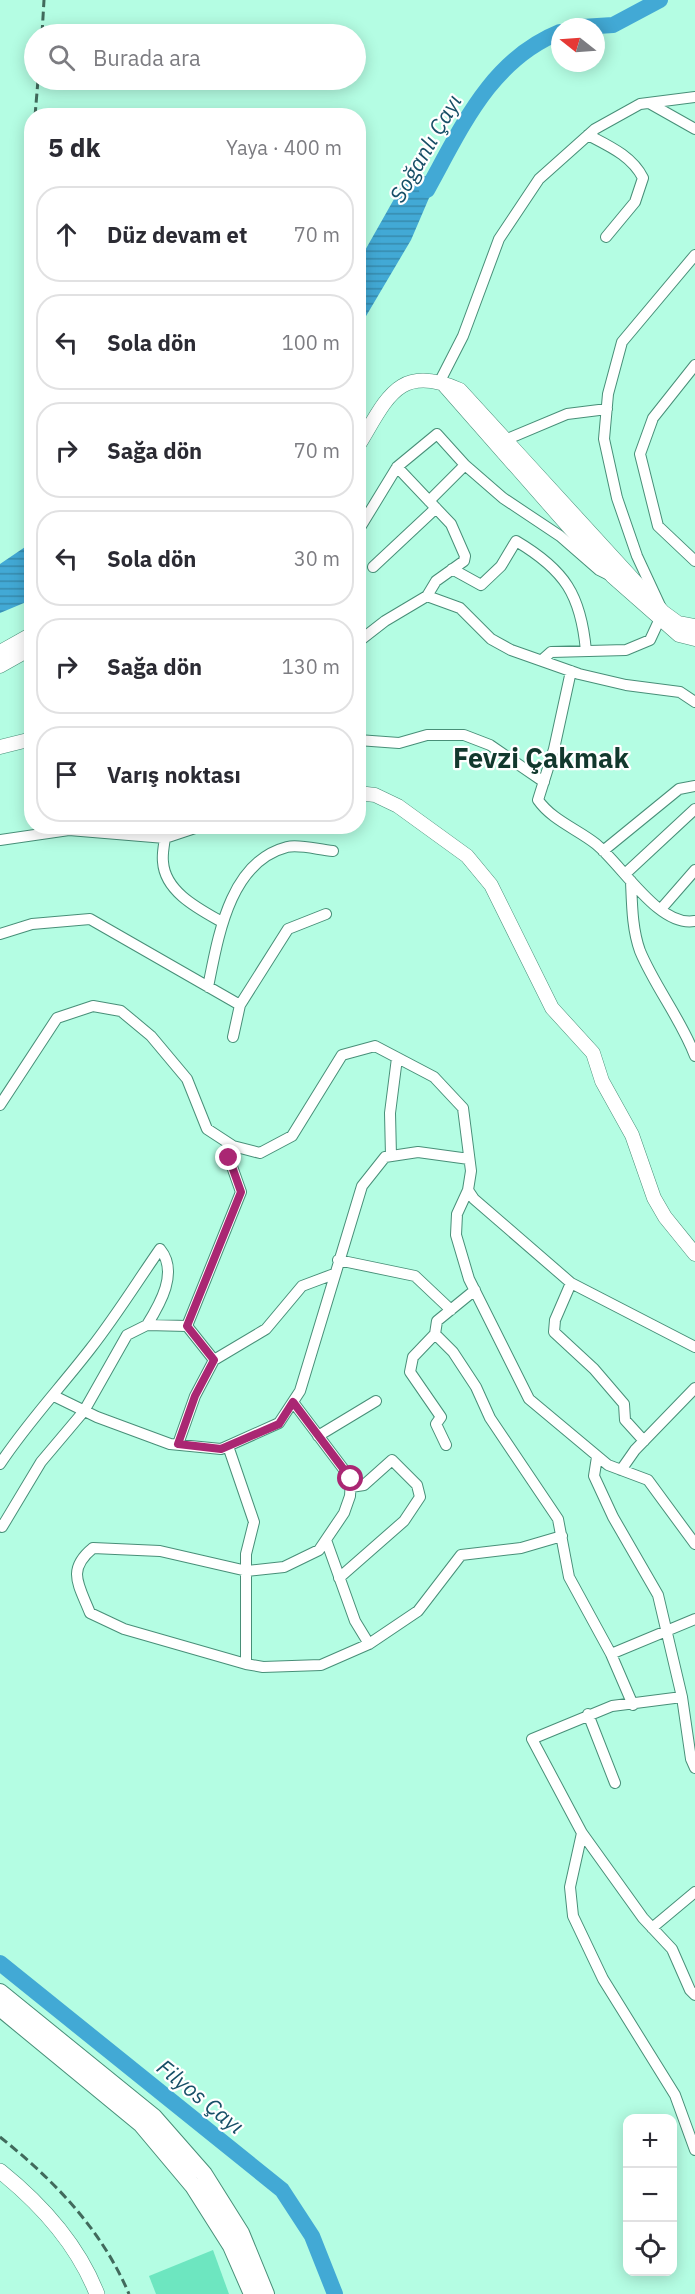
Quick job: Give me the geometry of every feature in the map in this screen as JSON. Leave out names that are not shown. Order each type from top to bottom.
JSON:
[{"type":"highway","points":[[0,1992],[154,2117],[204,2174],[241,2233],[266,2294]]},
{"type":"highway","points":[[0,2008],[141,2124],[192,2186],[231,2246],[252,2294]]},
{"type":"main road","points":[[0,2171],[28,2194],[64,2235],[97,2294]]},
{"type":"street","points":[[440,381],[463,336],[499,239],[539,179],[588,135],[640,104],[695,97]]},
{"type":"street","points":[[649,102],[695,129]]},
{"type":"street","points":[[588,135],[622,154],[638,168],[643,178],[635,202],[606,237]]},
{"type":"street","points":[[542,660],[551,652],[626,650],[650,640],[661,616],[617,498],[604,439],[607,409],[622,342],[695,255]]},
{"type":"street","points":[[695,365],[653,418],[640,454],[658,526],[695,561]]},
{"type":"street","points":[[366,433],[386,399],[399,386],[418,379],[440,381],[460,390],[661,616],[679,635],[695,639]]},
{"type":"street","points":[[440,381],[612,576],[661,616],[695,627]]},
{"type":"street","points":[[505,440],[567,414],[607,409]]},
{"type":"street","points":[[366,518],[398,467],[437,434],[465,465],[503,498],[560,536],[598,570],[612,576]]},
{"type":"street","points":[[373,567],[433,504],[465,465]]},
{"type":"street","points":[[366,636],[385,621],[427,596],[436,581],[464,561],[465,556],[451,524],[398,467]]},
{"type":"street","points":[[452,570],[481,585],[501,566],[516,541],[537,553],[571,588],[584,621],[586,651]]},
{"type":"street","points":[[427,596],[460,608],[499,644],[571,671],[626,685],[680,692],[695,702]]},
{"type":"street","points":[[0,652],[24,638]]},
{"type":"street","points":[[0,666],[24,652]]},
{"type":"street","points":[[571,671],[554,749],[538,800],[546,811],[603,851],[661,909],[684,924],[695,921]]},
{"type":"street","points":[[366,741],[399,743],[427,735],[464,735],[490,745],[543,782]]},
{"type":"street","points":[[0,747],[24,742]]},
{"type":"street","points":[[603,851],[679,789],[695,786]]},
{"type":"street","points":[[366,794],[375,795],[398,806],[467,856],[491,885],[552,1008],[593,1053],[602,1081],[632,1135],[654,1197],[665,1217],[695,1254]]},
{"type":"street","points":[[695,809],[628,878],[632,918],[640,951],[671,1006],[695,1056]]},
{"type":"street","points":[[0,840],[41,834]]},
{"type":"street","points":[[117,834],[165,838],[177,834]]},
{"type":"street","points":[[165,838],[163,863],[171,884],[191,904],[222,922]]},
{"type":"street","points":[[208,987],[222,922],[255,862],[288,847],[333,851]]},
{"type":"street","points":[[661,909],[695,870]]},
{"type":"street","points":[[233,1036],[240,1005],[288,929],[326,914]]},
{"type":"street","points":[[0,934],[33,924],[90,919],[240,1005]]},
{"type":"street","points":[[0,1105],[57,1018],[93,1006],[121,1011],[151,1036],[187,1079],[207,1130],[232,1146],[260,1153],[292,1136],[342,1055],[375,1046],[434,1077],[463,1108],[470,1160],[468,1190],[457,1214],[456,1235],[475,1290],[529,1399],[608,1465],[648,1480],[695,1544]]},
{"type":"street","points":[[391,1156],[390,1113],[397,1058]]},
{"type":"street","points":[[187,1326],[241,1192],[229,1158],[232,1146]]},
{"type":"street","points":[[54,1396],[84,1412],[178,1444],[221,1449],[279,1424],[300,1391],[362,1186],[384,1157],[418,1152],[470,1160]]},
{"type":"street","points":[[468,1190],[474,1199],[571,1283],[695,1347]]},
{"type":"street","points":[[0,1464],[32,1418],[54,1396],[110,1322],[160,1249],[167,1260],[167,1280],[161,1302],[147,1325]]},
{"type":"street","points":[[338,1260],[416,1275],[451,1310]]},
{"type":"street","points":[[178,1444],[195,1396],[214,1360],[266,1329],[302,1286],[334,1274]]},
{"type":"street","points":[[571,1283],[555,1320],[554,1332],[594,1369],[624,1404],[625,1420],[644,1441]]},
{"type":"street","points":[[446,1445],[436,1424],[441,1417],[410,1372],[413,1357],[435,1334],[437,1321],[475,1290]]},
{"type":"street","points":[[110,1322],[127,1335]]},
{"type":"street","points":[[0,1525],[2,1527],[41,1462],[84,1412],[127,1335],[147,1325],[187,1326]]},
{"type":"street","points":[[187,1326],[214,1360]]},
{"type":"street","points":[[435,1334],[453,1352],[476,1387],[490,1418],[558,1519],[569,1577],[611,1654],[633,1705]]},
{"type":"street","points":[[621,1470],[644,1441],[695,1388]]},
{"type":"street","points":[[318,1436],[376,1401]]},
{"type":"street","points":[[293,1402],[351,1479],[351,1496],[344,1513],[319,1550],[284,1567],[247,1571],[160,1551],[93,1548],[79,1559],[76,1576],[90,1613],[124,1629],[246,1664],[263,1667],[321,1665],[369,1644],[418,1611],[461,1555],[521,1548],[561,1536]]},
{"type":"street","points":[[228,1446],[254,1522],[246,1554],[246,1664]]},
{"type":"street","points":[[597,1457],[594,1476],[613,1517],[658,1595],[682,1697],[691,1759],[695,1768]]},
{"type":"street","points":[[339,1578],[404,1521],[420,1497],[417,1485],[392,1460],[364,1485],[351,1487]]},
{"type":"street","points":[[326,1540],[355,1621],[369,1644]]},
{"type":"street","points":[[611,1654],[695,1618]]},
{"type":"street","points":[[682,1697],[612,1706],[532,1738],[582,1833],[652,1928],[672,1949],[690,1977],[695,1995]]},
{"type":"street","points":[[588,1714],[615,1783]]},
{"type":"street","points":[[582,1833],[570,1887],[573,1916],[603,1979],[675,2095],[695,2149]]},
{"type":"street","points":[[652,1928],[695,1892]]},
{"type":"green space","points":[[213,2250],[229,2294],[156,2294],[149,2276]]},
{"type":"water","points":[[441,170],[411,240],[366,316],[366,249],[402,185]]},
{"type":"water","points":[[24,548],[24,603],[0,613],[0,564]]},
{"type":"waterway","name":"Soğanlı Çayı","points":[[605,26],[613,25],[660,0]]},
{"type":"waterway","name":"Soğanlı Çayı","points":[[427,190],[466,121],[496,78],[514,60],[551,36]]},
{"type":"waterway","name":"Filyos Çayı","points":[[0,1963],[282,2190],[312,2236],[335,2294]]},
{"type":"railway","points":[[43,24],[44,0]]},
{"type":"railway","points":[[36,108],[37,90]]},
{"type":"railway","points":[[0,2137],[20,2153],[75,2208],[105,2249],[129,2294]]},
{"type":"district","name":"Fevzi Çakmak","points":[[541,757]]},
{"type":"route","points":[[229,1158],[241,1192],[187,1326],[214,1360],[195,1396],[178,1444],[221,1449],[279,1424],[293,1402],[351,1479]]}]
